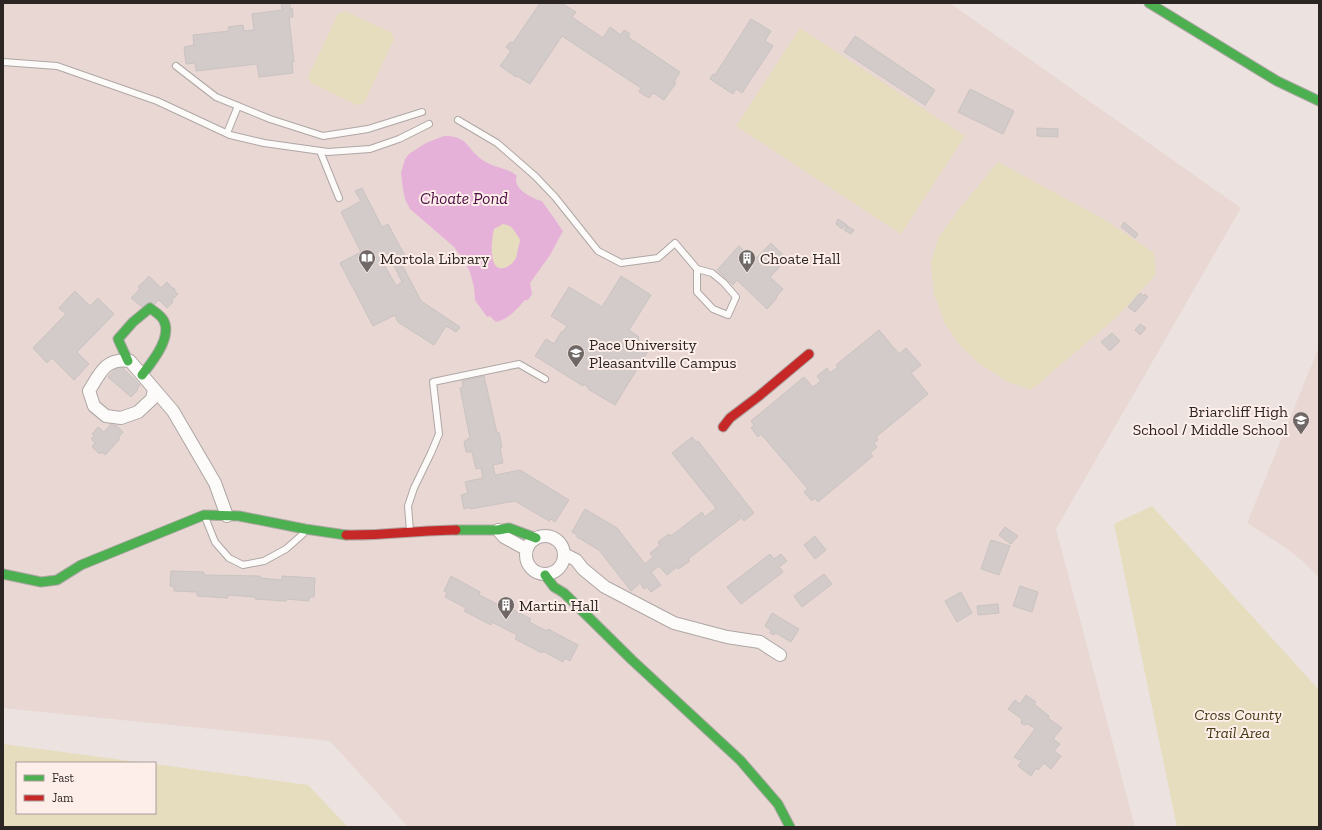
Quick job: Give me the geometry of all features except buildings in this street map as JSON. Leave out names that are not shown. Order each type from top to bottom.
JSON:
[{"type":"main road","points":[[1149,3],[1277,80],[1319,101]]},
{"type":"main road","points":[[128,361],[118,339],[128,327],[150,308],[164,321],[167,332],[153,361],[142,375]]},
{"type":"main road","points":[[723,427],[730,418],[809,354]]},
{"type":"main road","points":[[3,574],[41,582],[57,580],[82,565],[204,515],[239,516],[305,529],[347,535],[440,530],[498,530],[509,528],[536,538]]},
{"type":"main road","points":[[545,575],[554,587],[564,593],[632,660],[740,760],[778,804],[790,827]]},
{"type":"street","points":[[154,389],[152,399],[138,412],[121,418],[106,416],[94,406],[89,391],[105,367],[119,360],[130,362],[142,375],[173,411],[215,483],[227,516]]},
{"type":"street","points":[[498,530],[504,537],[526,549]]},
{"type":"street","points":[[561,563],[552,573],[545,575],[533,571],[526,561],[525,555],[528,544],[536,538],[547,536],[560,544],[564,593]]},
{"type":"street","points":[[561,563],[571,569],[583,569],[605,587],[674,623],[727,637],[760,642],[780,655]]},
{"type":"lane","points":[[3,62],[57,66],[157,100],[227,134],[264,143],[328,152],[370,149],[430,124]]},
{"type":"lane","points":[[176,66],[216,97],[270,119],[323,136],[368,129],[422,112]]},
{"type":"lane","points":[[227,134],[238,106]]},
{"type":"lane","points":[[458,120],[496,142],[535,176],[555,197],[598,251],[621,264],[658,258],[675,243],[697,269],[712,273],[724,283],[736,297],[728,315],[713,308],[697,292],[697,269]]},
{"type":"lane","points":[[320,151],[339,198]]},
{"type":"lane","points":[[410,532],[408,506],[414,488],[439,434],[432,382],[519,364],[545,379]]},
{"type":"lane","points":[[204,515],[216,542],[229,558],[243,565],[264,561],[286,549],[303,534],[305,529]]},
{"type":"shaded area","name":"Pace University Pleasantville Campus","points":[[3,3],[950,3],[1241,208],[1056,529],[1135,827],[408,827],[330,741],[3,708]]},
{"type":"shaded area","name":"Briarcliff High School / Middle School","points":[[1319,347],[1319,577],[1304,562],[1286,548],[1247,523]]},
{"type":"green space","points":[[345,11],[392,33],[394,39],[364,103],[357,105],[311,83],[308,77],[338,14]]},
{"type":"green space","points":[[800,28],[965,136],[901,234],[736,126]]},
{"type":"green space","points":[[998,162],[1107,221],[1154,253],[1156,274],[1118,316],[1031,390],[1008,382],[980,364],[961,347],[945,324],[934,294],[931,262],[938,238],[960,208]]},
{"type":"green space","points":[[503,224],[509,226],[520,240],[516,258],[512,264],[505,268],[499,268],[494,263],[492,246],[494,229]]},
{"type":"green space","name":"Cross County Trail Area","points":[[1152,506],[1319,690],[1319,827],[1177,827],[1114,524]]},
{"type":"green space","points":[[3,744],[138,762],[16,762],[16,814],[156,814],[156,764],[308,785],[348,827],[3,827]]},
{"type":"water","name":"Choate Pond","points":[[444,136],[458,138],[467,144],[478,157],[484,161],[510,171],[517,176],[517,185],[520,189],[533,198],[542,201],[563,231],[550,255],[530,283],[532,294],[528,300],[525,300],[512,314],[501,321],[496,322],[490,316],[487,317],[475,300],[474,287],[470,272],[463,259],[453,246],[410,209],[405,199],[401,173],[405,159],[409,154],[426,143]],"holes":[[[503,224],[510,226],[520,240],[516,258],[512,264],[505,268],[499,268],[494,263],[492,246],[494,229]]]},
{"type":"traffic: fast","points":[[1149,3],[1277,81],[1319,101]]},
{"type":"traffic: fast","points":[[128,361],[118,339],[133,322],[150,308],[160,315],[166,328],[160,350],[142,375]]},
{"type":"traffic: fast","points":[[3,574],[41,582],[57,580],[81,565],[204,515],[239,516],[305,529],[346,535]]},
{"type":"traffic: fast","points":[[456,530],[498,530],[509,528],[536,538]]},
{"type":"traffic: fast","points":[[545,575],[554,587],[564,593],[632,660],[740,760],[778,804],[790,827]]},
{"type":"traffic: jam","points":[[723,427],[730,418],[809,354]]},
{"type":"traffic: jam","points":[[346,535],[374,535],[456,530]]},
{"type":"place","name":"Mortola Library","points":[[367,273]]},
{"type":"place","name":"Choate Hall","points":[[747,273]]},
{"type":"place","name":"Pace University Pleasantville Campus","points":[[576,368]]},
{"type":"place","name":"Briarcliff High School / Middle School","points":[[1301,435]]},
{"type":"place","name":"Martin Hall","points":[[506,620]]}]
